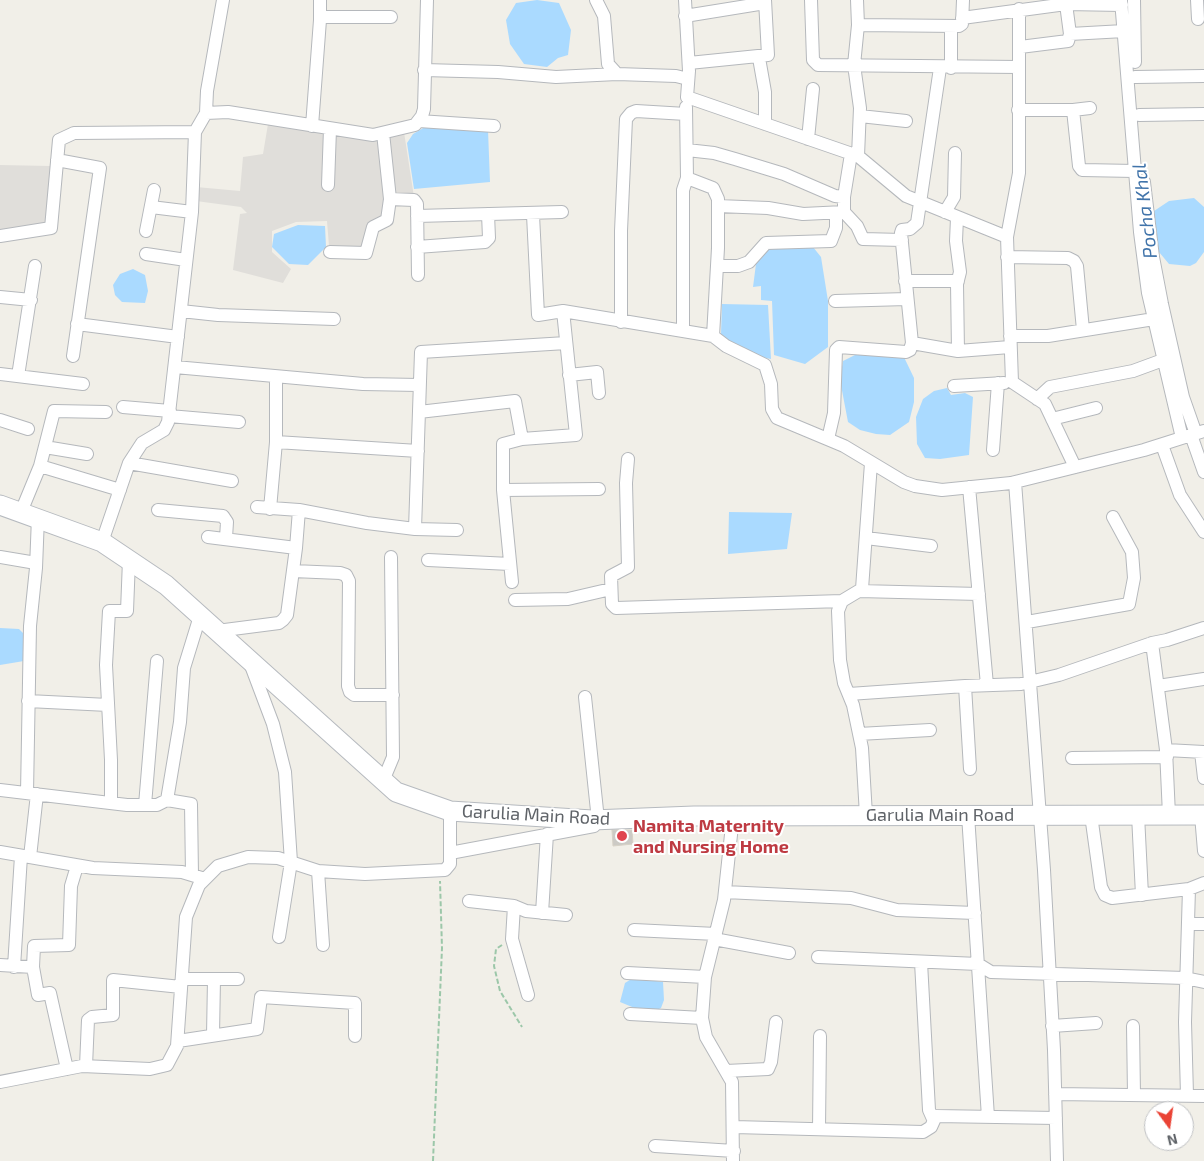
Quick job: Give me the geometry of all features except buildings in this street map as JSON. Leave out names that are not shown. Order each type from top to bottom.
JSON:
[{"type":"street","points":[[102,542],[129,463],[142,443],[164,430],[169,414],[192,212],[195,132],[206,113],[207,91],[223,0]]},
{"type":"street","points":[[312,126],[320,0]]},
{"type":"street","points":[[206,113],[228,112],[373,135],[415,125],[419,121],[424,109],[427,0]]},
{"type":"street","points":[[596,0],[604,16],[608,64],[617,74]]},
{"type":"street","points":[[683,331],[683,190],[687,178],[686,114],[689,63],[685,0]]},
{"type":"street","points":[[811,0],[813,60],[818,65],[946,68],[1019,67]]},
{"type":"street","points":[[718,266],[738,266],[749,262],[766,243],[831,241],[855,155],[860,116],[854,65],[858,25],[858,0]]},
{"type":"street","points":[[858,25],[951,27],[961,25],[963,0]]},
{"type":"street","points":[[1197,0],[1198,19]]},
{"type":"street","points":[[685,16],[765,2],[768,55],[760,58],[689,63]]},
{"type":"street","points":[[962,18],[1066,4],[1126,2]]},
{"type":"street","points":[[1126,2],[1124,31],[1140,232],[1154,319],[1163,360],[1193,435]]},
{"type":"street","points":[[1126,2],[1153,257],[1183,398],[1204,472]]},
{"type":"street","points":[[1020,47],[1066,43],[1070,39],[1070,34],[1066,4]]},
{"type":"street","points":[[1012,382],[1007,237],[1019,173],[1019,9]]},
{"type":"street","points":[[320,17],[392,17]]},
{"type":"street","points":[[828,439],[834,413],[836,350],[839,347],[906,352],[910,350],[912,343],[905,281],[902,230],[910,229],[917,223],[946,68],[951,27]]},
{"type":"street","points":[[1070,34],[1124,31]]},
{"type":"street","points":[[760,58],[765,92],[765,124]]},
{"type":"street","points":[[424,70],[498,72],[556,77],[617,74],[676,76],[688,79]]},
{"type":"street","points":[[1135,77],[1204,76]]},
{"type":"street","points":[[808,139],[813,89]]},
{"type":"street","points":[[687,97],[855,155],[906,196],[1007,237]]},
{"type":"street","points":[[1018,110],[1073,110],[1090,108]]},
{"type":"street","points":[[1073,110],[1079,166],[1082,170],[1135,171]]},
{"type":"street","points":[[621,322],[620,231],[626,119],[631,113],[636,111],[686,114]]},
{"type":"street","points":[[1139,114],[1204,114]]},
{"type":"street","points":[[860,116],[906,121]]},
{"type":"street","points":[[419,121],[494,126]]},
{"type":"street","points":[[328,186],[330,129]]},
{"type":"street","points":[[0,236],[51,228],[59,140],[74,133],[195,132]]},
{"type":"street","points":[[330,252],[366,253],[373,227],[387,220],[390,199],[383,133]]},
{"type":"street","points":[[687,150],[714,153],[735,159],[784,174],[835,196],[844,196]]},
{"type":"street","points":[[945,212],[954,197],[955,153]]},
{"type":"street","points":[[57,160],[100,168],[73,356]]},
{"type":"street","points":[[687,178],[713,188],[718,199],[718,266],[713,336]]},
{"type":"street","points":[[146,231],[154,190]]},
{"type":"street","points":[[390,199],[416,202],[418,275]]},
{"type":"street","points":[[718,206],[768,208],[803,214],[840,212],[857,226],[863,239],[902,240]]},
{"type":"street","points":[[151,207],[192,212]]},
{"type":"street","points":[[417,216],[533,215],[562,212]]},
{"type":"street","points":[[417,247],[486,242],[489,238],[488,214]]},
{"type":"street","points":[[533,215],[538,315],[563,311],[713,336],[726,346],[765,365],[772,384],[772,409],[777,418],[828,439],[915,486],[942,490],[1015,482],[1193,435]]},
{"type":"street","points":[[957,218],[956,241],[960,272],[958,281],[958,351]]},
{"type":"street","points":[[146,254],[186,260]]},
{"type":"street","points":[[1007,257],[1068,258],[1074,261],[1077,266],[1083,330]]},
{"type":"street","points":[[18,376],[36,266]]},
{"type":"street","points":[[905,281],[958,281]]},
{"type":"street","points":[[0,298],[31,300]]},
{"type":"street","points":[[835,300],[907,299]]},
{"type":"street","points":[[181,311],[218,315],[334,319]]},
{"type":"street","points":[[512,582],[503,490],[503,444],[522,439],[576,435],[563,311]]},
{"type":"street","points":[[912,343],[958,351],[1154,319]]},
{"type":"street","points":[[77,324],[178,337]]},
{"type":"street","points":[[415,529],[421,352],[566,343]]},
{"type":"street","points":[[1037,399],[1050,387],[1133,371],[1163,360]]},
{"type":"street","points":[[174,367],[363,384],[419,385]]},
{"type":"street","points":[[570,375],[597,372],[599,394]]},
{"type":"street","points":[[0,374],[83,384]]},
{"type":"street","points":[[276,377],[276,442],[264,508],[299,510],[368,523],[415,529],[457,530]]},
{"type":"street","points":[[954,386],[1012,382],[1045,404],[1075,467]]},
{"type":"street","points":[[992,450],[998,383]]},
{"type":"street","points":[[420,412],[515,401],[522,439]]},
{"type":"street","points":[[123,407],[239,422]]},
{"type":"street","points":[[1052,419],[1096,408]]},
{"type":"street","points":[[14,967],[32,793],[28,701],[30,626],[36,563],[30,514],[54,411],[106,412]]},
{"type":"street","points":[[0,420],[28,429]]},
{"type":"street","points":[[276,442],[418,451]]},
{"type":"street","points":[[1162,444],[1180,495],[1204,532]]},
{"type":"street","points":[[45,447],[87,454]]},
{"type":"street","points":[[628,459],[626,483],[628,567],[611,576],[612,604],[616,608],[621,609],[842,601],[862,589],[871,463]]},
{"type":"street","points":[[129,463],[232,481]]},
{"type":"street","points":[[40,466],[120,490]]},
{"type":"street","points":[[1015,482],[1040,815],[1052,1026],[1057,1161]]},
{"type":"street","points":[[969,487],[987,685]]},
{"type":"street","points":[[503,490],[600,489]]},
{"type":"street","name":"Garulia Main Road","points":[[0,504],[102,542],[166,585],[396,792],[450,811],[604,819],[733,816],[1202,815]]},
{"type":"street","points":[[158,510],[223,516],[227,522],[226,538]]},
{"type":"street","points":[[217,631],[279,623],[287,615],[299,510]]},
{"type":"street","points":[[1026,622],[1128,604],[1134,578],[1132,552],[1113,517]]},
{"type":"street","points":[[208,537],[296,548]]},
{"type":"street","points":[[866,538],[931,546]]},
{"type":"street","points":[[0,557],[36,563]]},
{"type":"street","points":[[383,781],[393,757],[391,557]]},
{"type":"street","points":[[111,803],[106,665],[109,611],[127,611],[129,560]]},
{"type":"street","points":[[428,560],[510,564]]},
{"type":"street","points":[[293,572],[340,573],[346,575],[349,581],[348,686],[350,692],[354,695],[393,695]]},
{"type":"street","points":[[514,600],[568,599],[611,589]]},
{"type":"street","points":[[859,591],[978,594]]},
{"type":"street","points":[[842,601],[838,611],[840,660],[859,734],[866,816]]},
{"type":"street","points":[[167,800],[180,722],[184,668],[200,616]]},
{"type":"street","points":[[849,694],[1031,682],[1059,675],[1152,642],[1167,640],[1204,628]]},
{"type":"street","points":[[1152,642],[1167,753],[1169,815]]},
{"type":"street","points":[[248,660],[273,724],[281,752],[288,808],[291,862],[279,936]]},
{"type":"street","points":[[146,805],[157,661]]},
{"type":"street","points":[[1158,686],[1204,679]]},
{"type":"street","points":[[965,686],[970,770]]},
{"type":"street","points":[[450,853],[600,825],[604,819],[585,697]]},
{"type":"street","points":[[28,701],[108,705]]},
{"type":"street","points":[[859,734],[930,730]]},
{"type":"street","points":[[1072,758],[1202,752],[1204,778]]},
{"type":"street","points":[[0,790],[111,803],[157,805],[167,800],[191,804],[192,875]]},
{"type":"street","points":[[0,1082],[86,1066],[150,1069],[167,1065],[178,1041],[186,917],[199,885],[218,866],[248,858],[278,858],[318,871],[365,874],[440,871],[449,867],[450,811]]},
{"type":"street","points":[[968,815],[988,1117]]},
{"type":"street","points":[[1091,815],[1101,887],[1105,895],[1112,898],[1142,895],[1189,889],[1204,883]]},
{"type":"street","points":[[1138,815],[1142,895]]},
{"type":"street","points":[[1202,815],[1204,850]]},
{"type":"street","points":[[655,1146],[734,1156],[732,1082],[706,1037],[702,1018],[704,977],[725,892],[733,816]]},
{"type":"street","points":[[542,913],[547,834]]},
{"type":"street","points":[[0,852],[93,868],[182,872],[205,879]]},
{"type":"street","points":[[67,1069],[50,993],[38,995],[33,967],[34,946],[68,945],[71,886],[77,866]]},
{"type":"street","points":[[318,871],[323,945]]},
{"type":"street","points":[[1187,1095],[1185,978],[1189,889]]},
{"type":"street","points":[[725,892],[851,898],[897,910],[975,913]]},
{"type":"street","points":[[469,901],[566,915]]},
{"type":"street","points":[[514,906],[512,939],[528,995]]},
{"type":"street","points":[[1188,924],[1204,924]]},
{"type":"street","points":[[634,930],[715,937],[789,952]]},
{"type":"street","points":[[818,957],[978,964],[991,972],[1185,978],[1204,982]]},
{"type":"street","points":[[734,1127],[923,1132],[931,1126],[921,962]]},
{"type":"street","points":[[0,965],[33,967]]},
{"type":"street","points":[[627,973],[704,977]]},
{"type":"street","points":[[214,979],[214,1035]]},
{"type":"street","points":[[86,1066],[88,1020],[92,1017],[113,1015],[113,980],[181,983],[214,979],[238,979]]},
{"type":"street","points":[[178,1041],[257,1029],[261,997],[355,1003],[355,1036]]},
{"type":"street","points":[[630,1014],[702,1018]]},
{"type":"street","points":[[726,1071],[768,1069],[771,1062],[776,1022]]},
{"type":"street","points":[[1052,1026],[1096,1023]]},
{"type":"street","points":[[1133,1026],[1134,1095]]},
{"type":"street","points":[[819,1129],[820,1036]]},
{"type":"street","points":[[1055,1094],[1204,1096]]},
{"type":"street","points":[[932,1119],[936,1116],[1056,1118]]},
{"type":"path","points":[[434,1161],[442,948],[440,871]]},
{"type":"path","points":[[512,939],[496,949],[494,966],[500,992],[522,1027]]},
{"type":"shaded area","points":[[268,124],[404,132],[414,197],[388,200],[385,218],[369,222],[367,252],[329,246],[327,221],[296,222],[272,231],[272,252],[291,269],[283,283],[233,270],[240,214],[247,213],[241,207],[196,201],[196,187],[240,191],[243,157],[263,154]]},
{"type":"shaded area","points":[[0,165],[50,166],[48,224],[0,234]]},
{"type":"water","points":[[537,0],[559,3],[571,30],[568,55],[558,58],[547,67],[524,64],[510,44],[506,20],[516,3]]},
{"type":"water","points":[[425,127],[488,130],[490,182],[414,189],[407,143],[413,134]]},
{"type":"water","points":[[1194,198],[1204,207],[1204,252],[1196,263],[1190,266],[1169,264],[1159,252],[1154,211],[1169,201]]},
{"type":"water","points":[[298,225],[325,226],[326,247],[308,265],[289,264],[272,247],[274,234]]},
{"type":"water","points":[[771,245],[813,247],[821,257],[828,301],[828,347],[805,364],[774,355],[772,301],[761,300],[761,286],[753,287],[756,264]]},
{"type":"water","points":[[133,269],[145,275],[148,291],[145,303],[122,302],[115,295],[113,285],[120,274]]},
{"type":"water","points":[[722,304],[768,305],[771,359],[746,354],[721,334]]},
{"type":"water","points":[[902,353],[914,378],[914,402],[909,422],[890,435],[860,430],[848,422],[840,380],[843,361],[857,354]]},
{"type":"water","points":[[947,388],[951,395],[965,393],[973,397],[969,455],[940,459],[925,458],[917,444],[916,417],[923,399],[934,391]]},
{"type":"water","points":[[729,512],[792,513],[787,549],[728,554]]},
{"type":"water","points":[[0,628],[19,629],[25,635],[24,661],[0,665]]},
{"type":"water","points":[[633,978],[663,982],[664,1000],[661,1008],[653,1012],[642,1011],[620,1002],[625,983]]},
{"type":"place","name":"Namita Maternity and Nursing Home","points":[[622,836]]},
{"type":"water label","name":"Pocha Khal","points":[[1145,211]]}]
